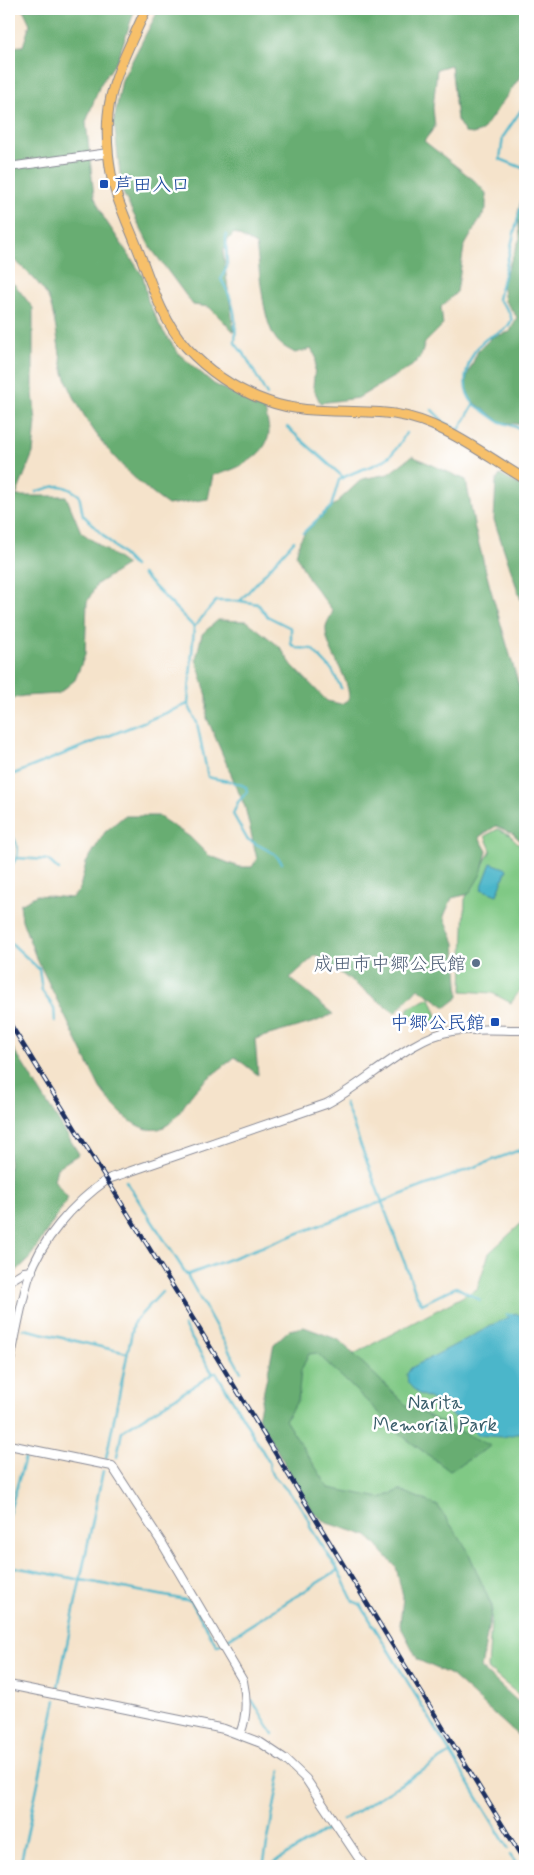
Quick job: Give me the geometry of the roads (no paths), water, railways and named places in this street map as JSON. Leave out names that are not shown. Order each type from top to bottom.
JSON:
[{"type":"main road","points":[[146,9],[121,68],[111,99],[108,114],[108,153],[118,200],[162,309],[171,326],[186,346],[209,369],[239,389],[268,402],[302,408],[394,414],[430,425],[451,434],[525,479]]},
{"type":"street","points":[[9,167],[108,153]]},
{"type":"street","points":[[9,1366],[32,1271],[45,1247],[72,1210],[88,1193],[108,1179],[326,1104],[349,1092],[427,1038],[452,1031],[525,1030]]},
{"type":"street","points":[[9,1281],[24,1272],[32,1271]]},
{"type":"street","points":[[9,1445],[112,1466],[162,1543],[243,1681],[246,1703],[244,1726],[240,1734]]},
{"type":"street","points":[[9,1685],[145,1711],[240,1734],[273,1751],[306,1779],[364,1866]]},
{"type":"water","points":[[491,863],[507,869],[497,895],[481,889]]},
{"type":"water","points":[[516,1313],[525,1319],[525,1432],[502,1437],[477,1435],[463,1419],[453,1416],[440,1403],[417,1393],[408,1383],[407,1374],[411,1368]]},
{"type":"waterway","points":[[525,104],[503,137],[500,159],[525,169]]},
{"type":"waterway","points":[[432,410],[444,422],[459,430],[474,404],[466,388],[467,370],[470,361],[486,339],[507,328],[511,321],[509,312],[498,299],[525,189]]},
{"type":"waterway","points":[[226,235],[227,267],[221,279],[234,310],[235,343],[246,357],[267,395]]},
{"type":"waterway","points":[[474,404],[498,421],[525,430]]},
{"type":"waterway","points":[[287,427],[343,477]]},
{"type":"waterway","points":[[303,533],[331,507],[339,480],[384,460],[392,454],[406,433]]},
{"type":"waterway","points":[[36,492],[63,486],[79,495],[83,515],[134,566]]},
{"type":"waterway","points":[[9,776],[188,704],[194,627],[216,601],[240,601],[294,541]]},
{"type":"waterway","points":[[142,574],[194,627]]},
{"type":"waterway","points":[[240,601],[258,604],[267,616],[291,628],[291,644],[297,648],[312,649],[332,670],[341,688]]},
{"type":"waterway","points":[[188,704],[197,723],[208,777],[246,787],[247,792],[238,802],[233,814],[247,839],[275,854],[282,863]]},
{"type":"waterway","points":[[9,827],[18,848],[14,863],[9,869]]},
{"type":"waterway","points":[[18,858],[48,860],[59,870]]},
{"type":"waterway","points":[[9,941],[39,969],[42,991],[54,1008],[55,1021]]},
{"type":"waterway","points":[[345,1103],[417,1296],[422,1304],[456,1287],[480,1300]]},
{"type":"waterway","points":[[187,1275],[525,1148]]},
{"type":"waterway","points":[[126,1181],[187,1275],[241,1372]]},
{"type":"waterway","points":[[106,1458],[134,1322],[162,1292]]},
{"type":"waterway","points":[[507,1315],[512,1315]]},
{"type":"waterway","points":[[9,1330],[10,1326]]},
{"type":"waterway","points":[[184,1326],[213,1374]]},
{"type":"waterway","points":[[24,1329],[127,1353]]},
{"type":"waterway","points":[[117,1457],[122,1431],[216,1372],[269,1462],[270,1470],[297,1501],[310,1522],[310,1527],[338,1570],[353,1601],[361,1605],[508,1848]]},
{"type":"waterway","points":[[9,1514],[26,1454]]},
{"type":"waterway","points":[[58,1687],[103,1471]]},
{"type":"waterway","points":[[9,1566],[191,1601],[217,1646],[338,1570]]},
{"type":"waterway","points":[[20,1866],[56,1700]]},
{"type":"waterway","points":[[252,1700],[273,1734]]},
{"type":"waterway","points":[[343,1820],[451,1753]]},
{"type":"waterway","points":[[263,1866],[281,1770]]},
{"type":"waterway","points":[[269,1866],[331,1827]]},
{"type":"waterway","points":[[510,1855],[518,1866]]},
{"type":"railway","points":[[9,1022],[200,1330],[525,1862]]},
{"type":"place","name":"芦田入口","points":[[104,184]]},
{"type":"place","name":"成田市中郷公民館","points":[[476,963]]},
{"type":"place","name":"中郷公民館","points":[[495,1022]]},
{"type":"park label","name":"Narita Memorial Park","points":[[435,1413]]}]
